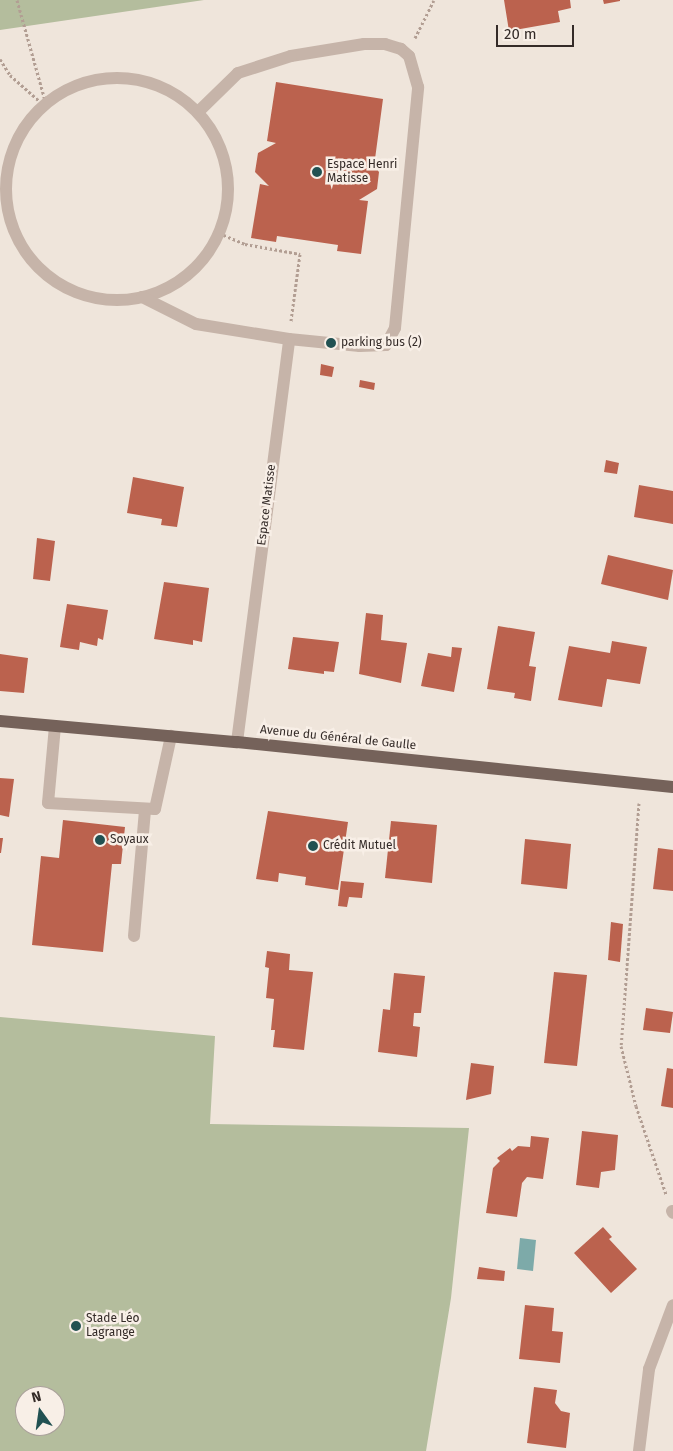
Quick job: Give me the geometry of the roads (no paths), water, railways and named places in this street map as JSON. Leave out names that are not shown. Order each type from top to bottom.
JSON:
[{"type":"main road","name":"Avenue du Général de Gaulle","points":[[0,721],[237,742],[643,782],[673,787]]},
{"type":"street","points":[[142,297],[196,324],[289,339],[360,346],[386,345],[395,328],[418,87],[409,56],[401,49],[385,44],[364,44],[262,63],[238,73],[198,112]]},
{"type":"street","points":[[122,78],[158,86],[176,94],[198,112],[213,133],[224,156],[228,182],[227,208],[219,233],[206,256],[188,274],[167,289],[142,297],[105,300],[70,290],[39,269],[17,240],[6,204],[8,168],[20,133],[45,104],[68,89],[94,80],[122,78]]},
{"type":"street","name":"Espace Matisse","points":[[237,742],[289,339]]},
{"type":"street","points":[[56,726],[48,803],[155,809],[170,736]]},
{"type":"street","points":[[134,936],[145,809]]},
{"type":"street","points":[[639,1451],[649,1370],[673,1305]]},
{"type":"water","points":[[520,1238],[536,1240],[533,1271],[517,1269]]},
{"type":"place","name":"Espace Henri Matisse","points":[[317,172]]},
{"type":"place","name":"parking bus (2)","points":[[331,343]]},
{"type":"place","name":"Soyaux","points":[[100,840]]},
{"type":"place","name":"Crédit Mutuel","points":[[313,846]]},
{"type":"place","name":"Stade Léo Lagrange","points":[[76,1326]]}]
